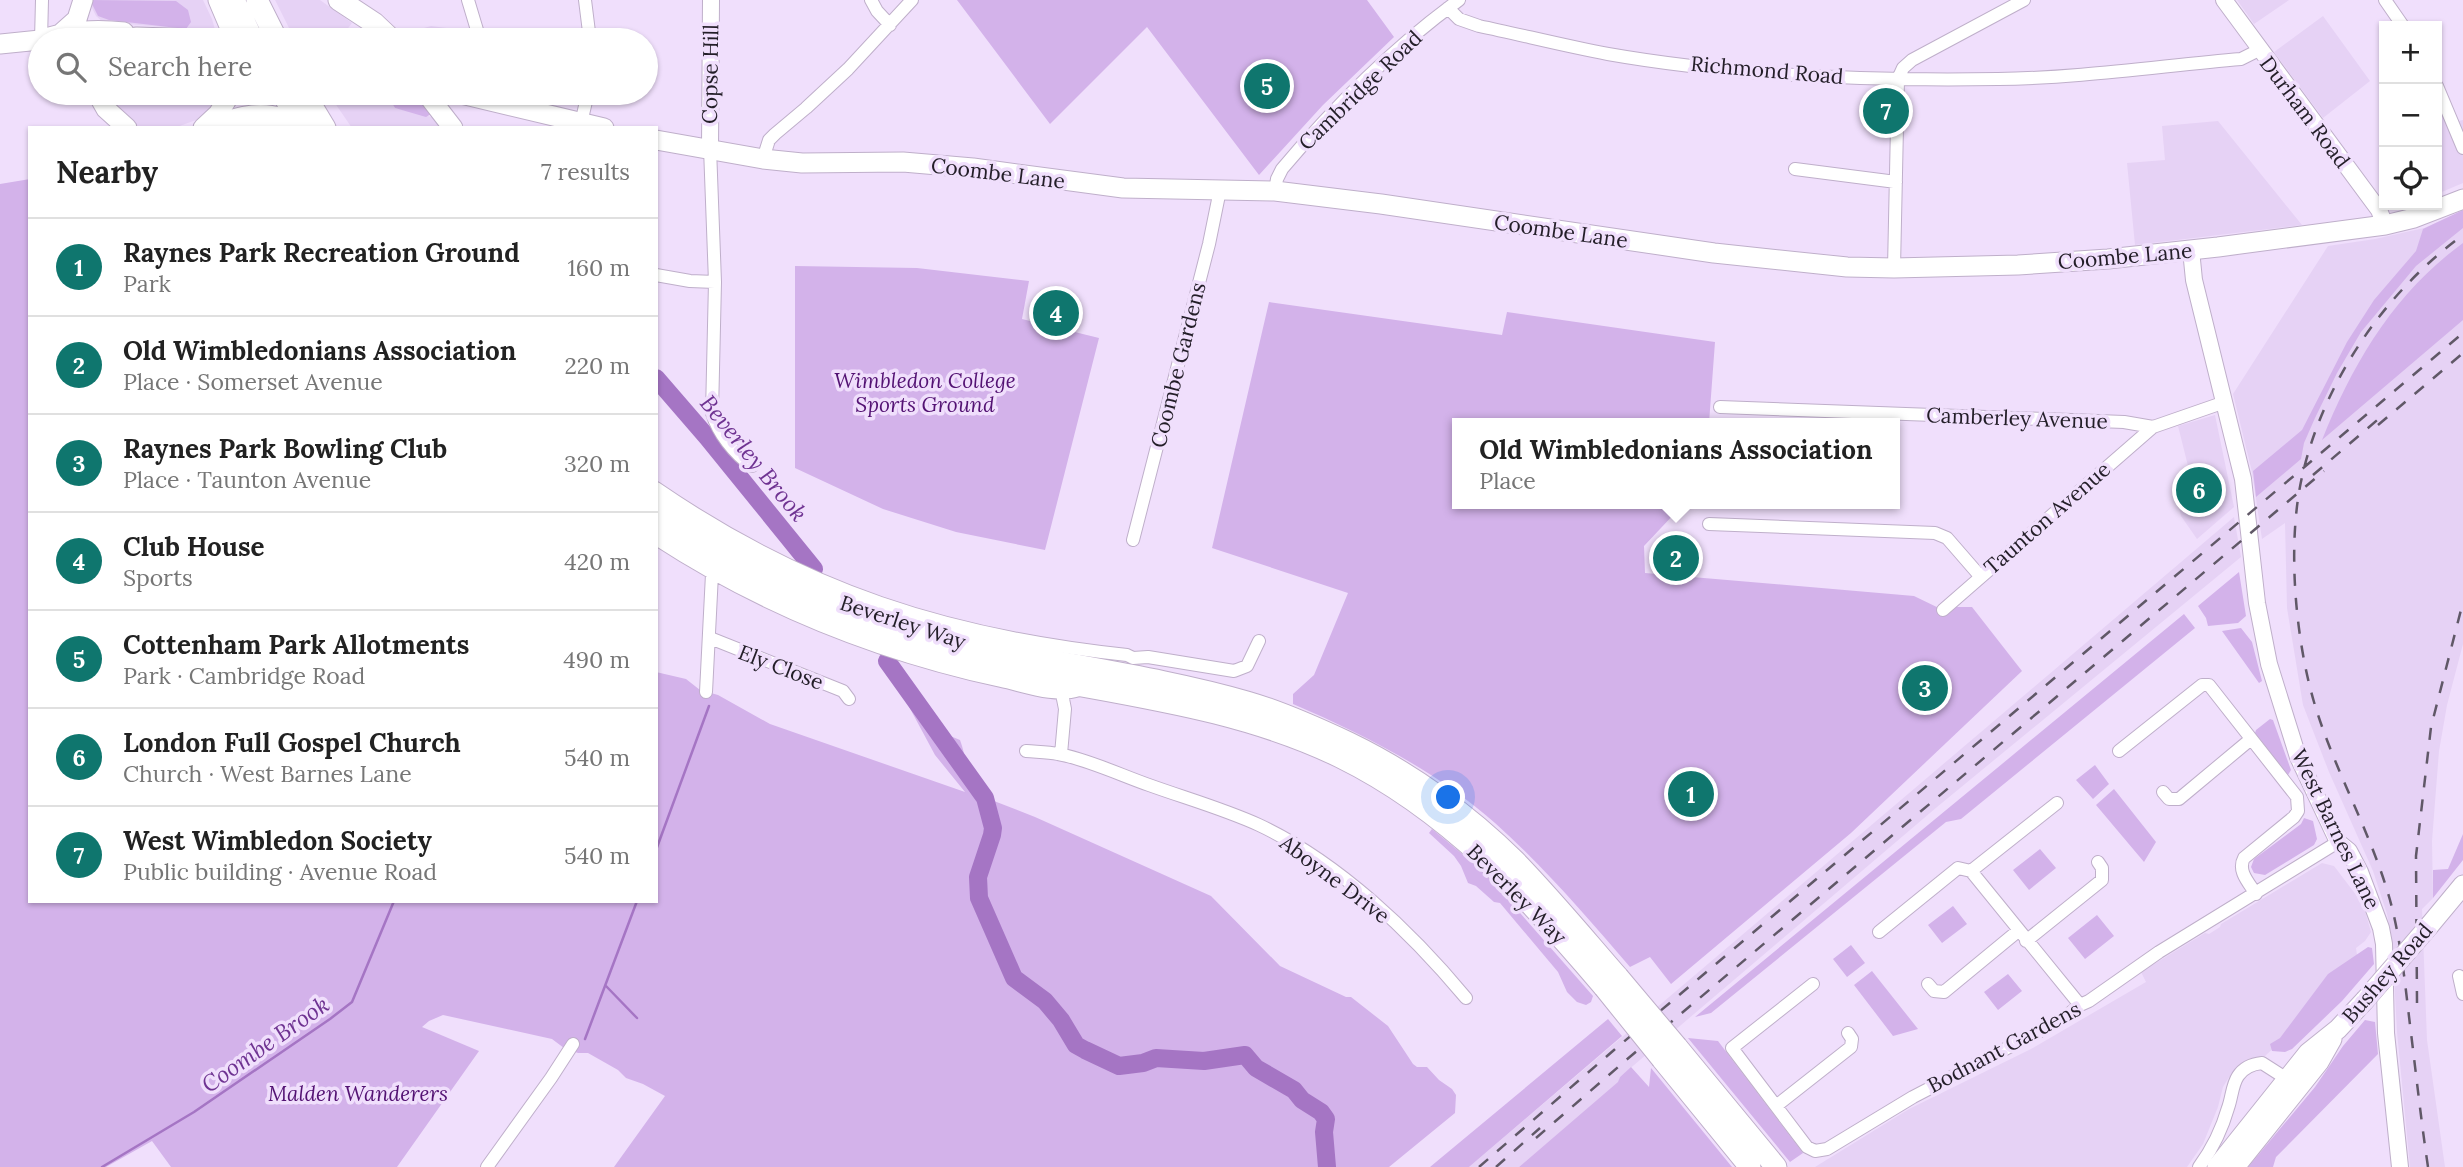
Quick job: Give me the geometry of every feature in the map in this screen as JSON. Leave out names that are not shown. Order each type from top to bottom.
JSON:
[{"type":"highway","points":[[234,0],[247,28]]},
{"type":"highway","points":[[257,0],[271,28]]},
{"type":"highway","points":[[339,0],[379,28]]},
{"type":"highway","points":[[284,105],[305,120]]},
{"type":"highway","points":[[211,126],[262,114],[305,120]]},
{"type":"highway","name":"Beverley Way","points":[[658,504],[750,562],[827,598],[933,635],[982,647],[1172,683],[1250,703],[1349,743],[1408,776],[1486,834],[1515,862],[1669,1053],[1751,1167]]},
{"type":"highway","name":"Beverley Way","points":[[658,525],[751,581],[812,611],[868,633],[963,662],[1233,718],[1279,731],[1342,758],[1419,804],[1502,874],[1611,982]]},
{"type":"highway","name":"Beverley Way","points":[[1669,1053],[1776,1167]]},
{"type":"main road","points":[[63,28],[77,19],[84,0]]},
{"type":"main road","points":[[84,0],[88,12],[108,28]]},
{"type":"main road","points":[[218,0],[230,28]]},
{"type":"main road","name":"Copse Hill","points":[[710,148],[711,0]]},
{"type":"main road","name":"Durham Road","points":[[2224,0],[2379,210],[2385,225]]},
{"type":"main road","points":[[0,44],[28,40]]},
{"type":"main road","points":[[104,105],[125,126]]},
{"type":"main road","points":[[206,126],[224,105]]},
{"type":"main road","points":[[435,105],[452,126]]},
{"type":"main road","points":[[454,126],[460,105]]},
{"type":"main road","points":[[508,105],[595,126]]},
{"type":"main road","name":"Coombe Lane","points":[[658,140],[763,159],[802,163],[903,162],[973,168],[1123,188],[1275,191],[1369,202],[1714,253],[1847,267],[2018,265],[2191,250],[2385,225],[2414,218],[2463,199]]},
{"type":"main road","name":"West Barnes Lane","points":[[2191,250],[2193,279],[2243,479],[2257,603],[2269,664],[2298,757],[2338,842],[2349,851],[2360,872],[2378,914],[2384,944],[2386,1033],[2400,1167]]},
{"type":"main road","name":"Bushey Road","points":[[2217,1167],[2308,1053],[2338,1029],[2365,1000],[2463,885]]},
{"type":"main road","name":"Bushey Road","points":[[2235,1167],[2319,1062],[2338,1029]]},
{"type":"street","points":[[42,0],[46,28]]},
{"type":"street","points":[[468,0],[476,28]]},
{"type":"street","points":[[585,0],[588,28]]},
{"type":"street","points":[[871,0],[890,25]]},
{"type":"street","points":[[763,159],[769,140],[806,108],[912,0]]},
{"type":"street","points":[[1894,268],[1898,79],[1903,68],[1912,60],[2024,0]]},
{"type":"street","points":[[2385,0],[2400,21]]},
{"type":"street","name":"Richmond Road","points":[[1447,5],[1459,19],[1479,26],[1610,54],[1769,72],[1898,79],[2000,79],[2081,75],[2241,59],[2259,50]]},
{"type":"street","name":"Cambridge Road","points":[[1275,191],[1282,169],[1330,115],[1447,5]]},
{"type":"street","points":[[2442,98],[2463,148]]},
{"type":"street","points":[[581,123],[585,105]]},
{"type":"street","points":[[710,148],[715,282],[712,413],[716,426],[742,460],[752,466]]},
{"type":"street","points":[[1795,169],[1896,183]]},
{"type":"street","name":"Coombe Gardens","points":[[1133,540],[1209,244],[1220,190]]},
{"type":"street","points":[[658,275],[715,282]]},
{"type":"street","name":"Camberley Avenue","points":[[1720,407],[2124,422],[2153,427],[2225,402]]},
{"type":"street","name":"Taunton Avenue","points":[[1943,610],[2153,427]]},
{"type":"street","name":"Beverley Way","points":[[658,489],[775,561],[839,589],[955,627],[1025,642],[1127,655],[1143,670],[1172,683]]},
{"type":"street","points":[[1709,524],[1935,533],[1947,538],[1980,576]]},
{"type":"street","name":"Beverley Way","points":[[658,540],[712,574],[769,604],[864,644],[946,668],[1062,694],[1090,687]]},
{"type":"street","points":[[706,692],[712,574]]},
{"type":"street","name":"Ely Close","points":[[710,638],[844,691],[849,699]]},
{"type":"street","name":"Beverley Way","points":[[1133,658],[1147,657],[1234,671],[1247,666],[1259,641]]},
{"type":"street","points":[[2119,751],[2202,685],[2208,685],[2295,792],[2299,804],[2294,817],[2241,863],[2242,873],[2256,894]]},
{"type":"street","points":[[1060,754],[1065,709],[1062,694]]},
{"type":"street","points":[[2163,792],[2169,799],[2179,799],[2251,739]]},
{"type":"street","name":"Aboyne Drive","points":[[1026,751],[1060,754],[1212,807],[1286,839],[1327,867],[1383,912],[1439,966],[1466,998]]},
{"type":"street","points":[[1971,872],[2057,803]]},
{"type":"street","name":"Bodnant Gardens","points":[[1814,985],[1732,1048],[1807,1147],[1815,1152],[1827,1149],[1913,1097],[2063,1019],[2159,952],[2338,842]]},
{"type":"street","points":[[1928,984],[1934,991],[1944,992],[2102,880],[2102,868],[2098,862]]},
{"type":"street","points":[[1879,932],[1958,868],[1971,872],[2080,1005]]},
{"type":"street","points":[[2459,976],[2463,994]]},
{"type":"street","points":[[1776,1106],[1851,1047],[1853,1039],[1848,1032]]},
{"type":"street","points":[[487,1167],[573,1044]]},
{"type":"street","points":[[2199,1167],[2218,1136],[2233,1087],[2244,1070],[2262,1063],[2287,1079]]},
{"type":"shaded area","points":[[88,0],[203,0],[215,28],[103,22],[96,16]]},
{"type":"shaded area","points":[[275,0],[320,0],[352,23],[348,28],[289,28]]},
{"type":"shaded area","points":[[2237,0],[2289,0],[2254,24]]},
{"type":"shaded area","points":[[2323,16],[2370,81],[2323,118],[2274,52]]},
{"type":"shaded area","points":[[2449,101],[2459,121],[2463,120],[2463,183],[2442,192],[2442,147],[2442,103]]},
{"type":"shaded area","points":[[113,105],[213,105],[196,120],[180,126],[138,126],[123,118]]},
{"type":"shaded area","points":[[336,105],[393,105],[395,108],[436,118],[442,126],[351,126]]},
{"type":"shaded area","points":[[2218,121],[2302,225],[2135,245],[2127,163],[2165,160],[2162,126]]},
{"type":"shaded area","points":[[2463,211],[2463,644],[2447,705],[2439,751],[2432,841],[2433,898],[2422,909],[2427,1040],[2445,1167],[2410,1167],[2397,1032],[2392,939],[2387,914],[2373,871],[2303,705],[2287,608],[2285,523],[2262,539],[2252,472],[2233,394],[2328,246],[2424,228]]},
{"type":"shaded area","points":[[2215,415],[2234,507],[2197,539],[2181,516],[2174,484],[2188,466],[2178,426]]},
{"type":"shaded area","points":[[2234,517],[2241,557],[1937,807],[1620,1077],[1619,1082],[1519,1167],[1469,1167]]},
{"type":"shaded area","points":[[2322,863],[2334,866],[2363,904],[2371,932],[2356,948],[2357,955],[2282,1040],[2264,1057],[2245,1062],[2231,1074],[2223,1087],[2203,1144],[2187,1167],[1815,1167],[1909,1109],[2031,1049],[2146,982],[2141,972],[2205,933],[2209,934]]},
{"type":"green space","points":[[90,0],[176,1],[188,10],[191,22],[187,28],[177,28],[109,20],[98,16]]},
{"type":"green space","points":[[957,0],[1367,0],[1394,37],[1323,105],[1259,175],[1147,27],[1050,124]]},
{"type":"green space","points":[[393,105],[424,105],[431,114],[426,117],[395,108]]},
{"type":"green space","name":"Malden Wanderers","points":[[28,179],[28,903],[658,903],[658,672],[686,679],[700,690],[718,695],[770,724],[965,792],[935,755],[885,662],[892,664],[943,733],[960,740],[967,763],[984,784],[987,796],[1211,896],[1280,966],[1351,997],[1388,1026],[1413,1064],[1427,1067],[1452,1089],[1456,1095],[1455,1113],[1389,1167],[614,1167],[665,1096],[626,1078],[618,1070],[588,1053],[564,1048],[552,1039],[443,1015],[422,1027],[479,1051],[397,1167],[171,1167],[152,1141],[106,1167],[0,1167],[0,184]]},
{"type":"green space","points":[[2463,210],[2463,228],[2416,266],[2361,332],[2315,418],[2304,443],[2301,459],[2256,497],[2253,471],[2302,430],[2347,342],[2374,300],[2416,251],[2423,229]]},
{"type":"green space","points":[[2463,243],[2463,320],[2322,440],[2347,384],[2378,331],[2416,284]]},
{"type":"green space","name":"Wimbledon College Sports Ground","points":[[795,266],[917,268],[1029,281],[1022,319],[1099,338],[1045,550],[956,532],[883,509],[795,468]]},
{"type":"green space","points":[[1269,302],[1502,335],[1507,312],[1715,342],[1709,418],[1452,418],[1452,509],[1677,509],[1644,546],[1645,573],[1914,596],[1945,611],[1956,607],[1972,607],[2022,671],[1851,833],[1671,984],[1650,957],[1630,967],[1548,875],[1472,804],[1399,756],[1347,728],[1293,704],[1293,694],[1314,675],[1348,593],[1212,548]]},
{"type":"green space","points":[[2239,572],[2246,616],[2238,623],[2208,626],[2198,606]]},
{"type":"green space","points":[[2184,614],[2195,628],[1961,819],[1946,822],[1711,1013],[1695,1017]]},
{"type":"green space","points":[[2241,628],[2252,642],[2262,681],[2259,683],[2222,631]]},
{"type":"green space","points":[[2270,719],[2273,720],[2291,770],[2288,775],[2255,733]]},
{"type":"green space","points":[[2095,765],[2109,784],[2093,799],[2076,780]]},
{"type":"green space","points":[[2114,789],[2156,842],[2144,862],[2096,805]]},
{"type":"green space","points":[[2304,818],[2313,821],[2317,839],[2314,845],[2265,875],[2254,873],[2251,867],[2254,859],[2301,824]]},
{"type":"green space","points":[[1432,829],[1484,872],[1593,996],[1591,1002],[1586,1005],[1577,1002],[1567,992],[1558,972],[1500,903],[1494,902],[1476,886],[1468,883],[1454,856],[1429,833]]},
{"type":"green space","points":[[2463,834],[2463,860],[2433,898],[2433,870],[2448,869]]},
{"type":"green space","points":[[2040,849],[2056,868],[2029,890],[2013,870]]},
{"type":"green space","points":[[1953,906],[1967,924],[1942,943],[1928,925]]},
{"type":"green space","points":[[2097,915],[2114,936],[2085,959],[2068,938]]},
{"type":"green space","points":[[1851,945],[1865,963],[1847,977],[1833,959]]},
{"type":"green space","points":[[2368,947],[2372,948],[2374,964],[2342,1001],[2292,1049],[2285,1052],[2272,1051],[2270,1044],[2280,1038],[2328,974]]},
{"type":"green space","points":[[1872,971],[1918,1029],[1893,1036],[1854,985]]},
{"type":"green space","points":[[2008,974],[2022,991],[1998,1010],[1984,992]]},
{"type":"green space","points":[[1608,1019],[1622,1036],[1469,1167],[1430,1167]]},
{"type":"green space","points":[[2365,1020],[2375,1022],[2378,1054],[2276,1157],[2273,1167],[2248,1167],[2315,1087]]},
{"type":"green space","points":[[1688,1038],[1718,1041],[1803,1153],[1790,1162]]},
{"type":"green space","points":[[1631,1067],[1649,1087],[1651,1068],[1732,1167],[1519,1167],[1618,1082]]},
{"type":"waterway","name":"Beverley Brook","points":[[658,380],[814,569]]},
{"type":"waterway","name":"Beverley Brook","points":[[887,661],[985,798],[993,828],[978,877],[979,898],[1014,978],[1045,1001],[1061,1020],[1076,1045],[1119,1066],[1143,1063],[1156,1058],[1204,1061],[1245,1055],[1256,1068],[1294,1090],[1302,1100],[1321,1112],[1326,1119],[1324,1132],[1327,1167]]},
{"type":"waterway","points":[[658,845],[709,706]]},
{"type":"waterway","name":"Coombe Brook","points":[[102,1167],[194,1112],[352,1002],[393,903]]},
{"type":"waterway","points":[[585,1039],[636,903]]},
{"type":"waterway","points":[[606,986],[637,1018]]},
{"type":"railway","points":[[2428,1167],[2397,931],[2382,875],[2322,727],[2307,676],[2295,590],[2295,531],[2297,503],[2312,442],[2325,407],[2342,374],[2383,312],[2435,258],[2463,235]]},
{"type":"railway","points":[[1479,1167],[2463,333]]},
{"type":"railway","points":[[2378,425],[2463,353]]},
{"type":"railway","points":[[2313,475],[2382,416]]},
{"type":"railway","points":[[1536,1138],[2324,471]]},
{"type":"railway","points":[[2417,1003],[2416,856],[2431,727],[2463,602]]},
{"type":"railway","points":[[1496,1167],[1540,1128]]},
{"type":"place","name":"Cottenham Park Allotments","points":[[1267,86]]},
{"type":"place","name":"West Wimbledon Society","points":[[1886,111]]},
{"type":"place","name":"Club House","points":[[1056,313]]},
{"type":"place","name":"London Full Gospel Church","points":[[2199,490]]},
{"type":"place","name":"Old Wimbledonians Association","points":[[1676,558]]},
{"type":"place","name":"Raynes Park Bowling Club","points":[[1925,688]]},
{"type":"place","name":"Raynes Park Recreation Ground","points":[[1691,794]]}]
